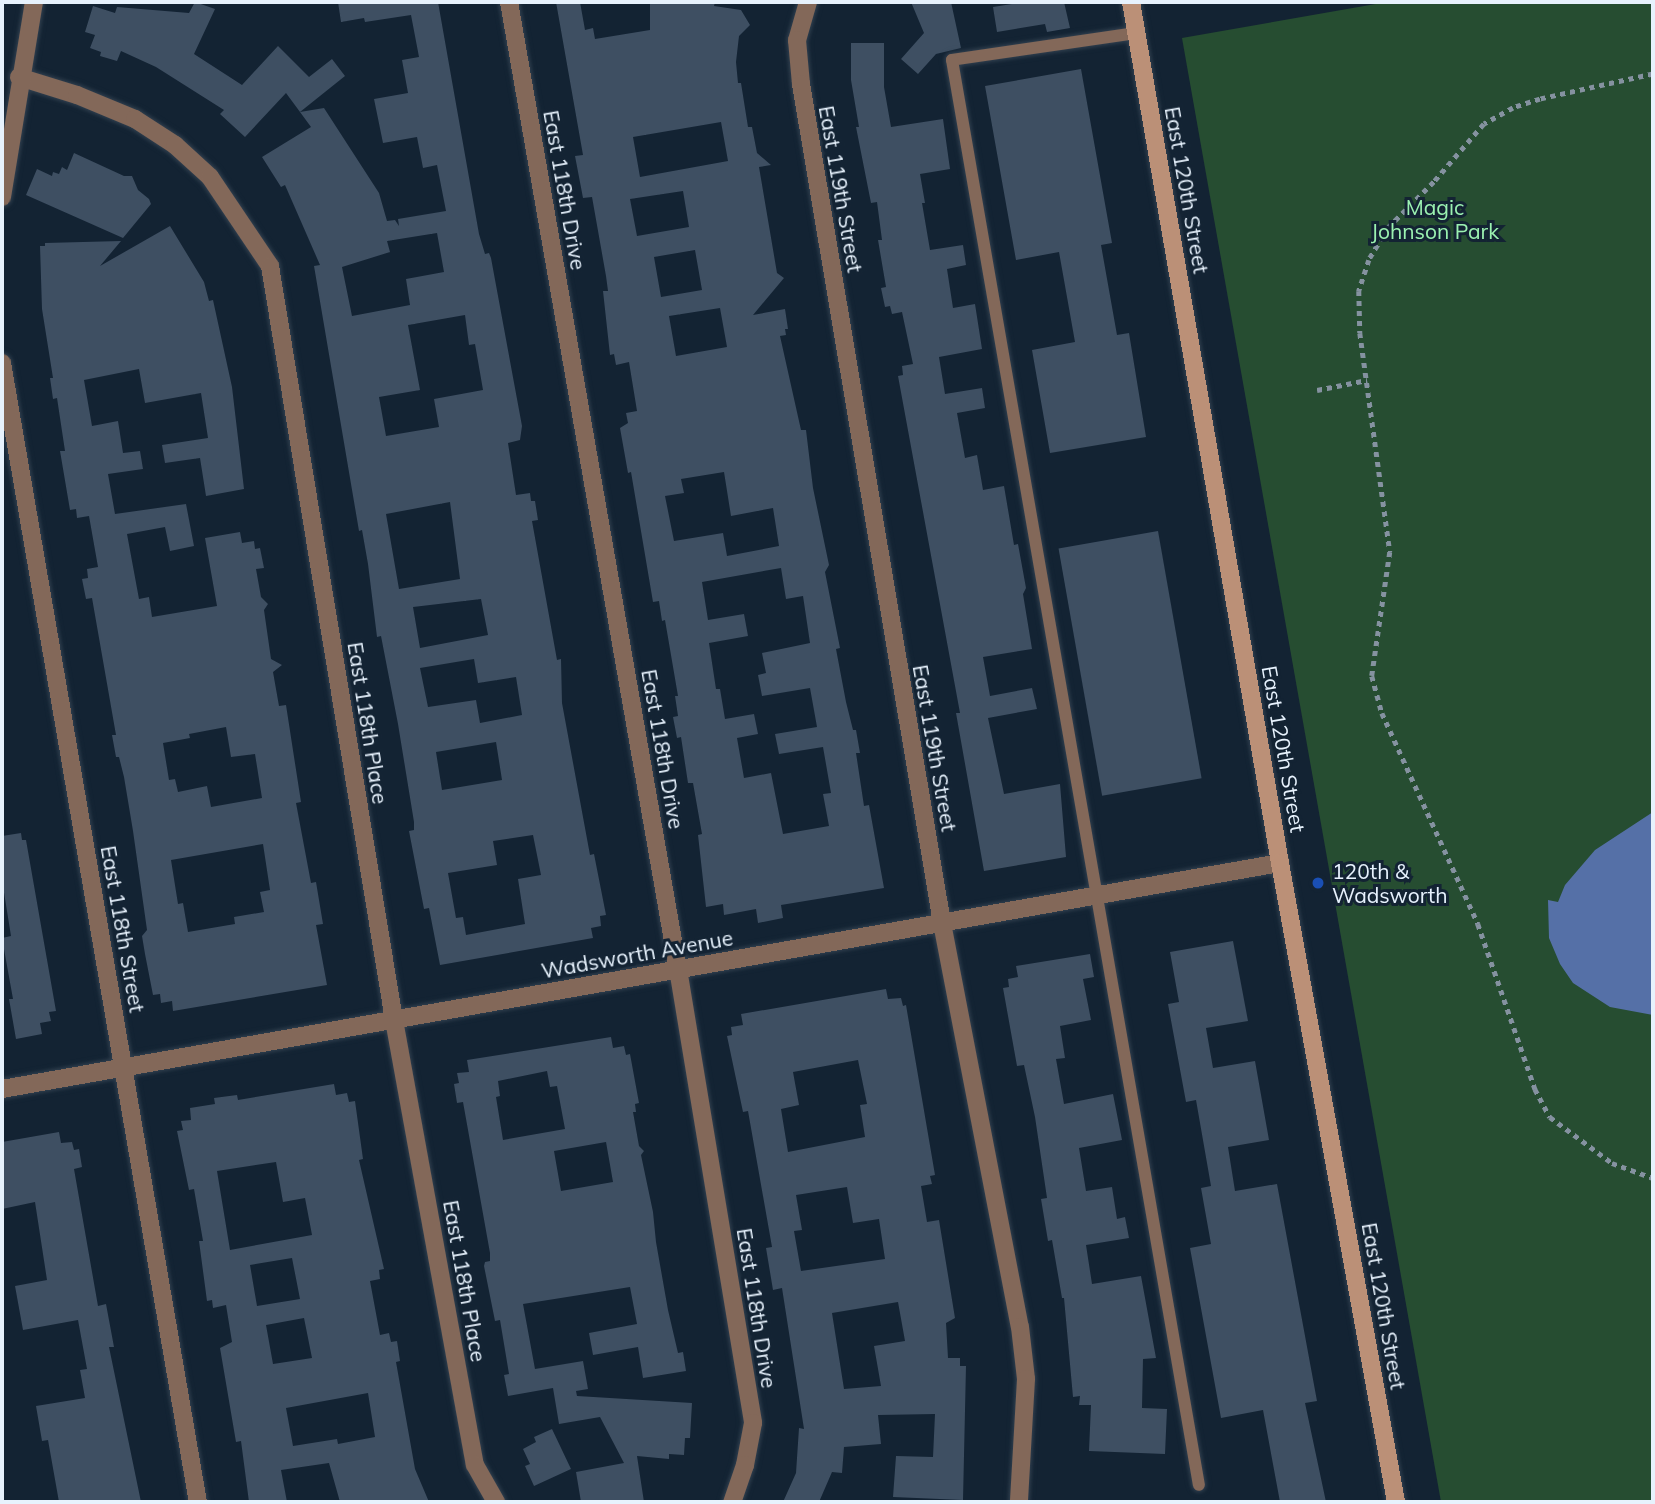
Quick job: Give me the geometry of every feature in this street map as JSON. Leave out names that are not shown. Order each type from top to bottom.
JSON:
[{"type":"street","points":[[2,197],[19,77],[34,2]]},
{"type":"street","name":"East 118th Drive","points":[[509,2],[678,970],[753,1423],[745,1465],[732,1502]]},
{"type":"street","name":"East 119th Street","points":[[808,2],[797,40],[800,84],[942,923],[1020,1327],[1026,1379],[1020,1502]]},
{"type":"street","name":"East 120th Street","points":[[1130,2],[1280,863],[1396,1502]]},
{"type":"street","name":"East 118th Place","points":[[19,77],[77,95],[135,119],[175,145],[210,177],[270,266],[394,1020],[475,1465],[496,1502]]},
{"type":"street","name":"East 118th Street","points":[[2,367],[198,1502]]},
{"type":"street","name":"Wadsworth Avenue","points":[[2,1089],[1280,863]]},
{"type":"lane","points":[[1136,33],[952,60],[1199,1485]]},
{"type":"path","points":[[1653,74],[1539,99],[1513,108],[1484,124],[1434,182],[1388,228],[1369,260],[1359,291],[1360,332],[1390,552],[1372,676],[1382,713],[1478,924],[1535,1089],[1550,1117],[1570,1135],[1612,1163],[1653,1178]]},
{"type":"path","points":[[1317,390],[1367,380]]},
{"type":"green space","name":"Magic Johnson Park","points":[[1387,2],[1653,2],[1653,1502],[1441,1502],[1182,38]]},
{"type":"water","points":[[1653,812],[1653,1015],[1610,1007],[1573,983],[1560,964],[1549,938],[1548,900],[1558,902],[1565,885],[1595,850]]},
{"type":"building","points":[[195,2],[215,9],[194,54],[242,85],[278,46],[309,77],[332,59],[345,76],[300,112],[286,93],[245,137],[220,114],[224,110],[156,67],[121,51],[117,61],[100,56],[101,52],[90,48],[95,35],[85,32],[93,6],[115,13],[117,7],[189,13]]},
{"type":"building","points":[[338,2],[438,2],[479,234],[485,254],[489,253],[491,258],[522,426],[520,440],[508,443],[516,495],[530,493],[531,501],[535,501],[538,520],[532,521],[557,660],[561,659],[562,703],[590,855],[594,854],[606,915],[600,916],[601,926],[591,928],[593,938],[440,965],[429,908],[424,909],[409,831],[414,830],[414,822],[398,724],[381,636],[377,637],[368,564],[362,530],[359,531],[314,266],[320,265],[285,185],[281,187],[262,157],[311,127],[300,112],[324,108],[379,193],[387,221],[395,220],[399,226],[398,219],[446,211],[437,165],[423,168],[417,137],[383,143],[374,99],[408,93],[402,60],[419,57],[411,15],[365,22],[364,18],[341,22]],"holes":[[[437,233],[444,272],[406,279],[410,305],[352,316],[342,267],[390,252],[387,241]],[[465,315],[469,345],[475,344],[483,390],[434,399],[439,427],[386,436],[379,397],[420,390],[408,325]],[[450,502],[460,579],[399,589],[386,514]],[[481,599],[488,635],[420,648],[413,607]],[[474,659],[478,683],[516,677],[522,715],[480,723],[476,700],[428,707],[420,668]],[[496,742],[502,780],[442,790],[436,752]],[[533,835],[541,875],[518,879],[525,924],[466,935],[463,917],[456,918],[448,873],[497,865],[493,841]]]},
{"type":"building","points":[[556,2],[580,2],[585,30],[593,28],[595,39],[650,30],[650,2],[715,2],[714,6],[741,10],[750,25],[739,36],[736,62],[738,83],[741,83],[748,127],[752,127],[757,153],[771,165],[759,167],[777,273],[784,278],[753,315],[785,309],[788,329],[785,329],[786,335],[780,336],[801,430],[806,430],[813,488],[829,565],[825,572],[840,648],[836,649],[846,702],[853,730],[856,730],[860,753],[856,753],[864,806],[869,805],[884,888],[781,905],[783,918],[758,923],[756,909],[724,915],[723,904],[706,907],[698,835],[702,834],[693,783],[688,783],[681,737],[677,738],[673,717],[678,716],[675,696],[678,696],[665,620],[662,621],[659,601],[653,602],[631,472],[628,473],[620,428],[628,423],[626,413],[637,411],[629,362],[616,365],[614,354],[610,355],[603,291],[608,291],[606,276],[592,197],[583,198],[575,156],[583,155]],"holes":[[[721,122],[728,161],[640,177],[633,137]],[[683,191],[689,227],[637,236],[630,199]],[[695,250],[702,290],[661,297],[654,257]],[[720,308],[727,347],[676,356],[669,316]],[[724,472],[731,516],[773,508],[779,546],[727,556],[723,533],[674,541],[665,496],[684,493],[681,479]],[[781,568],[786,599],[803,596],[810,643],[762,653],[766,673],[758,675],[762,696],[810,688],[817,727],[775,734],[779,754],[823,747],[831,793],[823,794],[829,826],[783,834],[771,773],[744,778],[737,738],[758,734],[754,714],[725,719],[720,689],[716,689],[709,643],[748,636],[744,614],[708,620],[702,582]]]},
{"type":"building","points":[[911,2],[951,2],[961,48],[936,54],[918,74],[901,59],[924,33]]},
{"type":"building","points":[[1025,2],[1064,2],[1070,28],[1047,32],[1045,24],[997,32],[993,7]]},
{"type":"building","points":[[851,43],[884,43],[884,87],[891,127],[943,119],[950,169],[920,174],[925,203],[922,203],[930,250],[963,245],[966,265],[947,269],[953,308],[975,304],[982,349],[939,357],[945,394],[982,388],[985,408],[957,413],[965,458],[977,455],[983,490],[1004,486],[1014,545],[1018,544],[1026,588],[1023,594],[1032,649],[983,657],[990,696],[1032,688],[1037,709],[988,718],[1004,794],[1060,784],[1066,857],[984,871],[956,713],[960,713],[898,376],[903,375],[902,366],[913,364],[902,312],[892,314],[890,306],[885,307],[881,288],[886,287],[878,240],[882,240],[877,202],[871,203],[856,127],[859,127],[851,80]]},
{"type":"building","points":[[1081,69],[1112,243],[1101,245],[1117,335],[1129,333],[1146,437],[1050,453],[1032,350],[1075,342],[1059,252],[1016,260],[985,86]]},
{"type":"building","points":[[74,153],[124,176],[132,176],[138,190],[149,199],[151,204],[123,238],[26,195],[37,169],[52,176],[53,172],[59,174],[62,167],[67,170]]},
{"type":"building","points":[[170,226],[204,282],[209,301],[213,300],[232,387],[244,489],[206,496],[200,458],[165,463],[162,445],[208,438],[201,393],[145,403],[139,369],[84,380],[92,426],[118,421],[123,453],[140,451],[143,469],[108,474],[115,514],[186,504],[194,546],[170,551],[165,527],[127,534],[139,599],[149,597],[152,617],[217,606],[205,538],[240,532],[242,543],[254,541],[255,549],[260,548],[264,568],[256,569],[261,597],[268,604],[264,610],[271,659],[282,665],[273,672],[279,706],[286,705],[301,802],[296,803],[311,883],[316,882],[323,924],[316,925],[327,985],[173,1011],[172,1001],[161,1003],[160,994],[153,995],[142,936],[147,930],[124,777],[119,757],[116,757],[112,735],[116,735],[92,598],[86,599],[82,579],[88,578],[87,569],[98,567],[89,516],[77,518],[76,509],[70,510],[60,451],[65,451],[57,398],[53,399],[50,378],[53,378],[42,309],[40,246],[45,246],[45,243],[121,241],[100,266]],"holes":[[[226,727],[231,757],[255,754],[262,798],[211,807],[207,786],[178,792],[175,779],[169,780],[163,743],[190,738],[189,734]],[[263,844],[270,890],[260,892],[264,912],[234,917],[235,924],[188,932],[183,903],[178,904],[171,860]]]},
{"type":"building","points":[[1158,531],[1202,778],[1102,796],[1059,549]]},
{"type":"building","points":[[21,833],[22,840],[26,840],[56,1011],[49,1012],[51,1021],[40,1023],[42,1034],[16,1039],[9,999],[13,999],[2,938],[11,936],[2,880],[2,836]]},
{"type":"building","points":[[1233,941],[1248,1021],[1206,1028],[1213,1068],[1255,1061],[1269,1140],[1228,1147],[1235,1191],[1277,1184],[1317,1401],[1305,1403],[1326,1502],[1280,1502],[1263,1410],[1221,1418],[1190,1248],[1211,1244],[1201,1188],[1211,1186],[1196,1100],[1186,1102],[1168,1004],[1179,1002],[1170,952]]},
{"type":"building","points":[[1090,954],[1094,977],[1083,979],[1091,1020],[1060,1026],[1065,1058],[1056,1059],[1064,1104],[1113,1094],[1122,1140],[1079,1148],[1086,1191],[1112,1187],[1117,1219],[1125,1217],[1129,1238],[1086,1245],[1092,1284],[1141,1276],[1156,1358],[1143,1359],[1142,1408],[1167,1409],[1165,1454],[1089,1451],[1091,1405],[1079,1405],[1080,1396],[1073,1397],[1064,1298],[1052,1240],[1048,1241],[1041,1199],[1047,1198],[1035,1117],[1024,1065],[1017,1066],[1003,988],[1009,987],[1008,979],[1018,977],[1016,966]]},
{"type":"building","points":[[886,989],[888,999],[901,998],[903,1006],[906,1005],[935,1175],[930,1176],[932,1184],[921,1186],[927,1222],[939,1220],[955,1318],[946,1323],[948,1358],[960,1358],[960,1366],[966,1366],[963,1500],[893,1497],[896,1456],[933,1457],[935,1414],[878,1415],[881,1444],[844,1447],[842,1473],[832,1472],[819,1502],[783,1502],[796,1473],[799,1428],[804,1429],[782,1288],[773,1290],[766,1248],[772,1247],[748,1111],[743,1112],[727,1036],[732,1035],[731,1027],[743,1025],[741,1014]],"holes":[[[858,1060],[867,1104],[860,1105],[865,1137],[788,1152],[781,1109],[799,1105],[793,1072]],[[847,1187],[853,1223],[879,1219],[885,1259],[801,1271],[794,1231],[802,1230],[796,1195]],[[898,1302],[905,1341],[874,1346],[881,1386],[844,1389],[832,1313]]]},
{"type":"building","points":[[611,1037],[613,1048],[624,1046],[626,1055],[630,1054],[639,1103],[635,1104],[636,1112],[633,1112],[639,1146],[644,1151],[641,1155],[668,1310],[678,1353],[683,1352],[686,1371],[643,1378],[638,1347],[593,1355],[589,1333],[637,1324],[630,1287],[523,1304],[535,1369],[583,1361],[588,1389],[576,1391],[577,1396],[692,1403],[690,1438],[685,1438],[684,1455],[669,1454],[669,1459],[637,1456],[644,1502],[581,1502],[576,1472],[624,1463],[600,1417],[559,1424],[553,1388],[508,1396],[504,1375],[509,1374],[500,1320],[495,1321],[484,1266],[485,1262],[490,1261],[490,1253],[463,1102],[457,1103],[454,1084],[459,1083],[457,1073],[469,1072],[467,1060]],"holes":[[[547,1071],[550,1087],[557,1086],[565,1129],[503,1140],[496,1097],[500,1096],[498,1081]],[[606,1142],[613,1182],[561,1191],[554,1151]]]},
{"type":"building","points":[[334,1084],[336,1095],[347,1093],[349,1102],[355,1101],[363,1159],[359,1160],[384,1269],[379,1270],[380,1279],[370,1281],[380,1335],[389,1333],[391,1342],[397,1341],[400,1361],[396,1362],[415,1469],[429,1502],[340,1502],[329,1463],[281,1470],[287,1502],[249,1502],[241,1441],[236,1442],[220,1348],[232,1342],[226,1305],[213,1308],[212,1300],[207,1301],[199,1241],[203,1241],[194,1189],[189,1190],[177,1131],[183,1130],[181,1121],[191,1120],[190,1108],[215,1104],[214,1098],[237,1095],[238,1100]],"holes":[[[276,1162],[283,1202],[305,1198],[312,1235],[230,1250],[217,1171]],[[292,1258],[300,1299],[257,1306],[250,1265]],[[304,1318],[312,1358],[273,1364],[266,1325]],[[368,1393],[375,1437],[338,1444],[337,1439],[293,1446],[286,1408]]]},
{"type":"building","points":[[59,1132],[61,1143],[72,1142],[74,1150],[79,1149],[82,1167],[74,1169],[98,1306],[106,1304],[114,1347],[109,1347],[141,1502],[59,1502],[48,1440],[42,1441],[36,1406],[85,1398],[80,1370],[87,1369],[78,1320],[23,1330],[15,1286],[47,1280],[35,1202],[2,1209],[2,1142]]},
{"type":"building","points":[[552,1429],[571,1469],[534,1486],[525,1466],[530,1464],[523,1449],[536,1442],[534,1437]]},
{"type":"place","name":"120th & Wadsworth","points":[[1318,883]]}]
